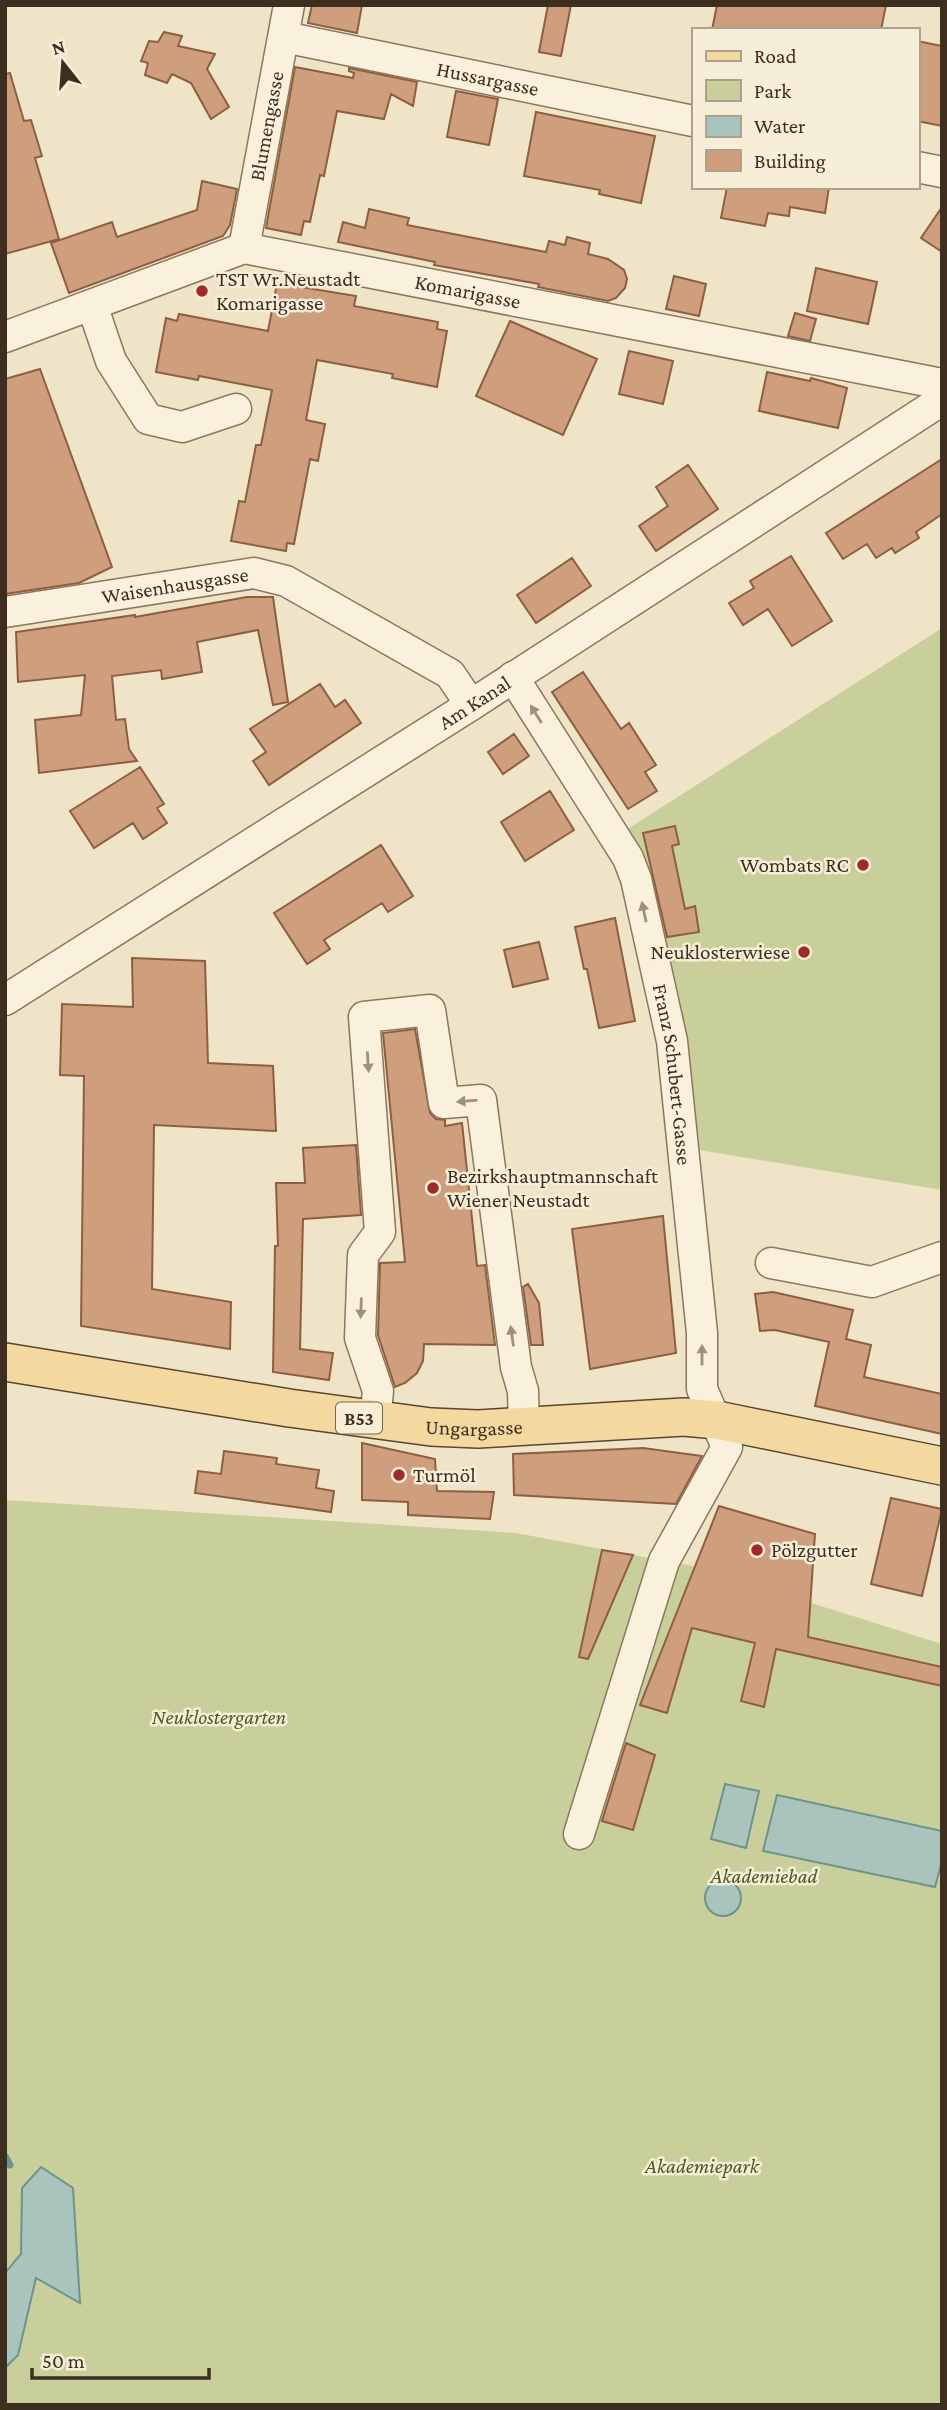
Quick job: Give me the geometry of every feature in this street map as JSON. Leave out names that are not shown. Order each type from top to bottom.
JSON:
[{"type":"main road","name":"Ungargasse","points":[[5,1362],[109,1380],[443,1428],[524,1427],[684,1417],[717,1420],[942,1466]]},
{"type":"street","name":"Blumengasse","points":[[244,248],[289,5]]},
{"type":"street","name":"Hussargasse","points":[[284,37],[692,121]]},
{"type":"street","points":[[919,167],[942,172]]},
{"type":"street","points":[[5,337],[244,248]]},
{"type":"street","name":"Komarigasse","points":[[244,248],[942,384]]},
{"type":"street","points":[[92,305],[111,361],[148,419],[182,426],[236,409]]},
{"type":"street","name":"Am Kanal","points":[[5,1000],[471,705],[942,400]]},
{"type":"street","name":"Waisenhausgasse","points":[[5,612],[254,573],[286,581],[450,674],[471,705]]},
{"type":"street","name":"Franz Schubert-Gasse","points":[[513,677],[628,858],[636,879],[672,1041],[702,1332],[702,1389],[727,1447],[664,1561],[579,1834]]},
{"type":"street","points":[[375,1420],[378,1391],[360,1338],[361,1243],[380,1232],[364,1017],[430,1010],[444,1103],[481,1100],[516,1367],[528,1380],[524,1427]]},
{"type":"street","points":[[771,1264],[872,1282],[942,1257]]},
{"type":"green space","name":"Neuklosterwiese","points":[[942,628],[942,1190],[699,1150],[688,1042],[645,862],[626,830]]},
{"type":"green space","name":"Akademiepark","points":[[5,1500],[516,1533],[693,1566],[942,1644],[942,2405],[5,2405]]},
{"type":"water","points":[[725,1784],[759,1791],[746,1848],[711,1839]]},
{"type":"water","points":[[777,1795],[942,1831],[942,1861],[935,1887],[763,1851]]},
{"type":"water","points":[[723,1880],[735,1886],[741,1898],[735,1910],[723,1916],[711,1910],[705,1898],[711,1886]]},
{"type":"water","points":[[41,2167],[73,2188],[80,2303],[36,2278],[18,2355],[5,2368],[5,2273],[21,2254],[22,2188]]},
{"type":"building","points":[[312,5],[362,5],[357,33],[308,23]]},
{"type":"building","points":[[548,5],[571,5],[561,56],[539,52]]},
{"type":"building","points":[[717,5],[886,5],[881,28],[712,28]]},
{"type":"building","points":[[164,32],[182,36],[178,46],[215,54],[207,69],[229,107],[211,119],[191,83],[172,74],[167,83],[145,75],[148,63],[141,61],[149,41],[158,42]]},
{"type":"building","points":[[919,41],[942,46],[942,126],[919,121]]},
{"type":"building","points":[[295,67],[353,78],[354,73],[349,71],[349,68],[417,82],[413,106],[391,94],[384,119],[337,111],[324,176],[320,175],[310,222],[304,221],[301,235],[266,228]]},
{"type":"building","points":[[10,73],[24,121],[31,120],[42,156],[35,158],[59,239],[5,254],[5,74]]},
{"type":"building","points":[[456,91],[498,99],[489,145],[447,137]]},
{"type":"building","points":[[536,112],[655,136],[641,203],[599,194],[600,190],[524,176]]},
{"type":"building","points":[[202,181],[237,189],[230,225],[223,236],[69,293],[51,243],[112,222],[117,237],[197,210]]},
{"type":"building","points":[[727,189],[829,189],[825,213],[790,207],[789,216],[768,213],[765,226],[721,218]]},
{"type":"building","points":[[942,207],[942,252],[921,238]]},
{"type":"building","points":[[369,209],[409,218],[407,225],[546,252],[549,241],[565,245],[567,237],[590,243],[588,254],[608,259],[624,270],[627,279],[625,288],[616,298],[608,301],[338,242],[343,222],[365,228]]},
{"type":"building","points":[[816,268],[877,282],[868,324],[807,311]]},
{"type":"building","points":[[674,276],[706,284],[699,316],[666,309]]},
{"type":"building","points":[[277,283],[356,296],[354,306],[438,322],[437,329],[447,331],[437,387],[392,378],[393,374],[317,360],[306,420],[325,424],[318,461],[310,459],[294,544],[287,543],[286,551],[231,541],[239,501],[245,502],[256,445],[261,445],[272,390],[199,376],[198,380],[156,372],[166,318],[177,321],[179,314],[268,331]]},
{"type":"building","points":[[795,313],[816,319],[810,341],[788,336]]},
{"type":"building","points":[[510,321],[597,359],[563,435],[476,396]]},
{"type":"building","points":[[629,351],[673,361],[663,404],[619,394]]},
{"type":"building","points":[[40,369],[112,567],[79,583],[5,594],[5,379]]},
{"type":"building","points":[[767,372],[810,381],[811,378],[847,388],[838,428],[759,411]]},
{"type":"building","points":[[942,459],[942,514],[916,532],[919,538],[895,553],[892,548],[876,558],[867,544],[843,559],[826,533]]},
{"type":"building","points":[[688,465],[718,509],[656,551],[639,526],[668,506],[656,487]]},
{"type":"building","points":[[791,556],[832,621],[792,646],[768,609],[743,625],[729,603],[754,588],[750,581]]},
{"type":"building","points":[[572,558],[591,586],[536,623],[517,595]]},
{"type":"building","points":[[247,597],[273,597],[288,702],[273,705],[258,630],[197,642],[202,672],[162,679],[161,670],[112,676],[116,720],[125,719],[129,749],[137,761],[39,773],[35,720],[81,715],[85,675],[18,682],[16,632],[135,617]]},
{"type":"building","points":[[583,672],[621,729],[629,723],[656,765],[645,772],[657,791],[628,809],[552,692]]},
{"type":"building","points":[[320,684],[335,707],[345,700],[361,723],[269,785],[253,761],[266,752],[250,729]]},
{"type":"building","points":[[514,734],[529,756],[503,774],[488,752]]},
{"type":"building","points":[[140,767],[164,804],[157,808],[167,823],[143,839],[133,823],[94,848],[70,811]]},
{"type":"building","points":[[550,791],[574,830],[525,861],[501,822]]},
{"type":"building","points":[[675,826],[679,844],[672,846],[685,909],[695,906],[699,932],[667,937],[643,833]]},
{"type":"building","points":[[381,845],[413,896],[388,912],[382,903],[324,940],[330,949],[307,964],[274,913]]},
{"type":"building","points":[[615,918],[635,1021],[599,1028],[575,927]]},
{"type":"building","points":[[539,942],[548,979],[513,987],[504,950]]},
{"type":"building","points":[[132,958],[205,961],[208,1063],[273,1066],[276,1131],[154,1125],[152,1289],[231,1302],[230,1349],[81,1326],[84,1076],[60,1075],[62,1004],[133,1007]]},
{"type":"building","name":"Bezirkshauptmannschaft Wiener Neustadt","points":[[415,1029],[430,1113],[436,1119],[445,1120],[445,1126],[462,1123],[477,1266],[485,1265],[495,1345],[424,1344],[423,1361],[417,1373],[395,1387],[378,1335],[380,1263],[405,1262],[383,1033]]},
{"type":"building","points":[[356,1145],[361,1215],[303,1219],[300,1349],[333,1353],[329,1380],[273,1372],[275,1246],[278,1246],[276,1183],[305,1183],[303,1148]]},
{"type":"building","points":[[663,1216],[676,1353],[590,1369],[572,1229]]},
{"type":"building","points":[[528,1284],[539,1303],[543,1345],[531,1345],[523,1287]]},
{"type":"building","points":[[773,1292],[853,1310],[846,1339],[871,1345],[864,1377],[942,1394],[942,1434],[815,1406],[829,1342],[775,1330],[760,1331],[755,1294]]},
{"type":"building","name":"Turmöl","points":[[362,1443],[435,1459],[437,1491],[494,1492],[490,1519],[408,1515],[408,1502],[362,1500]]},
{"type":"building","points":[[643,1448],[702,1456],[676,1504],[514,1495],[513,1454]]},
{"type":"building","points":[[224,1451],[277,1458],[276,1464],[319,1470],[316,1488],[334,1491],[331,1512],[195,1493],[198,1471],[221,1474]]},
{"type":"building","points":[[891,1498],[942,1509],[922,1596],[871,1584]]},
{"type":"building","points":[[719,1506],[815,1534],[808,1637],[942,1667],[942,1686],[776,1649],[764,1707],[741,1701],[755,1643],[692,1628],[667,1713],[640,1705]]},
{"type":"building","points":[[602,1550],[633,1555],[588,1659],[579,1657]]},
{"type":"building","points":[[626,1743],[655,1755],[633,1830],[602,1821]]},
{"type":"waterway","points":[[5,2156],[10,2165]]},
{"type":"place","name":"TST Wr.Neustadt Komarigasse","points":[[202,291]]},
{"type":"place","name":"Wombats RC","points":[[863,865]]},
{"type":"place","name":"Neuklosterwiese","points":[[804,952]]},
{"type":"place","name":"Bezirkshauptmannschaft Wiener Neustadt","points":[[433,1188]]},
{"type":"place","name":"Turmöl","points":[[399,1475]]},
{"type":"place","name":"Pölzgutter","points":[[757,1550]]},
{"type":"park label","name":"Neuklostergarten","points":[[219,1717]]},
{"type":"park label","name":"Akademiebad","points":[[764,1876]]}]
